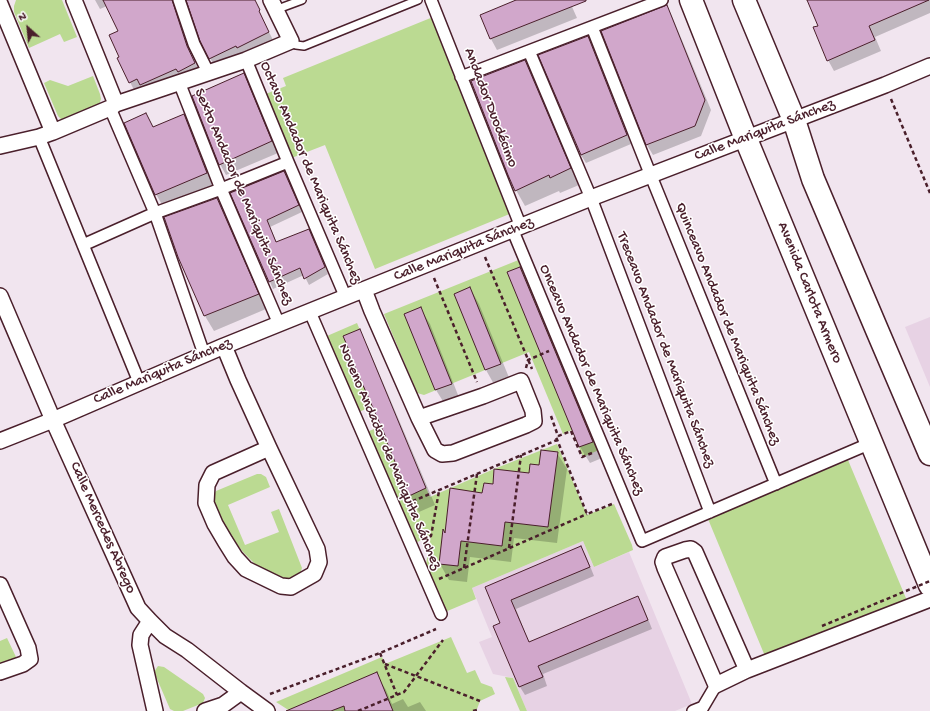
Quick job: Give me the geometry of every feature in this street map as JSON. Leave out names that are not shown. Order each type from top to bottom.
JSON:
[{"type":"main road","name":"Avenida Carlota Armero","points":[[690,0],[930,585]]},
{"type":"main road","points":[[745,0],[794,120],[813,179],[930,454]]},
{"type":"street","points":[[74,0],[113,106],[155,213],[204,354]]},
{"type":"street","points":[[180,0],[194,44],[208,72]]},
{"type":"street","name":"Andador Duodécimo","points":[[431,0],[462,77],[517,229]]},
{"type":"street","points":[[462,77],[662,0]]},
{"type":"street","points":[[0,4],[53,132]]},
{"type":"street","points":[[0,146],[39,137],[53,132],[113,106],[246,60],[291,41],[273,5]]},
{"type":"street","name":"Quinceavo Andador de Mariquita Sánchez","points":[[592,27],[776,484]]},
{"type":"street","name":"Treceavo Andador de Mariquita Sánchez","points":[[529,52],[591,198],[710,512]]},
{"type":"street","name":"Octavo Andador de Mariquita Sánchez","points":[[246,60],[346,298]]},
{"type":"street","name":"Calle Mariquita Sánchez","points":[[0,441],[53,420],[204,354],[346,298],[479,243],[591,198],[885,85],[930,66]]},
{"type":"street","name":"Sexto Andador de Mariquita Sánchez","points":[[179,82],[221,189],[279,324]]},
{"type":"street","points":[[39,137],[138,382]]},
{"type":"street","points":[[83,245],[155,213],[221,189],[288,162]]},
{"type":"street","name":"Onceavo Andador de Mariquita Sánchez","points":[[517,229],[561,345],[642,541],[710,512]]},
{"type":"street","points":[[364,290],[419,418],[435,450],[442,454],[452,453],[534,421],[528,378],[419,418]]},
{"type":"street","name":"Calle Mercedes Abrego","points":[[0,296],[53,420],[138,608],[165,636],[187,650],[267,711]]},
{"type":"street","name":"Noveno Andador de Mariquita Sánchez","points":[[310,312],[441,614]]},
{"type":"street","points":[[224,346],[269,448],[317,549],[319,562],[314,574],[291,587],[281,586],[246,569],[235,557],[225,541],[206,504],[207,486],[213,473],[269,448]]},
{"type":"street","points":[[710,512],[871,443]]},
{"type":"street","points":[[716,685],[665,568],[663,562],[665,557],[684,550],[691,549],[695,552],[747,670]]},
{"type":"street","points":[[0,585],[28,648],[30,659],[23,664],[0,672]]},
{"type":"street","points":[[693,711],[703,706],[716,685],[747,670],[930,599]]},
{"type":"street","points":[[150,621],[141,636],[140,645],[156,711]]},
{"type":"street","points":[[205,711],[224,705],[241,692]]},
{"type":"lane","points":[[273,5],[302,0]]},
{"type":"lane","points":[[291,41],[296,45],[304,46],[418,0]]},
{"type":"path","points":[[885,85],[930,193]]},
{"type":"path","points":[[479,243],[528,360],[528,378]]},
{"type":"path","points":[[429,264],[482,396]]},
{"type":"path","points":[[528,360],[561,345]]},
{"type":"path","points":[[528,360],[528,378]]},
{"type":"path","points":[[550,415],[558,436],[556,437],[557,440],[588,514]]},
{"type":"path","points":[[558,436],[572,431],[582,457],[604,448]]},
{"type":"path","points":[[395,509],[557,440]]},
{"type":"path","points":[[509,549],[521,455]]},
{"type":"path","points":[[464,568],[477,474]]},
{"type":"path","points":[[411,545],[431,536],[439,490]]},
{"type":"path","points":[[428,584],[616,502]]},
{"type":"path","points":[[822,626],[930,581]]},
{"type":"path","points":[[253,700],[380,653],[436,629]]},
{"type":"path","points":[[358,711],[404,692],[443,640]]},
{"type":"path","points":[[380,653],[397,695]]},
{"type":"path","points":[[385,664],[480,701]]},
{"type":"path","points":[[473,711],[477,710]]},
{"type":"shaded area","points":[[930,317],[930,387],[905,327]]},
{"type":"shaded area","points":[[583,541],[594,567],[629,552],[692,704],[675,711],[527,711],[513,678],[493,674],[479,642],[492,637],[472,588]]},
{"type":"green space","points":[[16,0],[62,0],[77,37],[64,42],[60,34],[29,48],[14,12]]},
{"type":"green space","points":[[433,17],[512,213],[375,269],[325,145],[289,159],[263,95],[286,86],[283,78]]},
{"type":"green space","points":[[93,76],[100,94],[101,99],[99,105],[66,120],[61,119],[58,116],[44,83],[50,80],[68,86]]},
{"type":"green space","points":[[521,259],[599,450],[583,457],[572,430],[563,434],[529,352],[424,395],[417,393],[384,314]]},
{"type":"green space","points":[[357,323],[389,399],[359,412],[327,336]]},
{"type":"green space","points":[[397,419],[430,497],[557,444],[587,515],[614,504],[633,550],[594,567],[583,541],[472,588],[476,599],[445,612],[425,570],[431,536],[415,543],[367,432]]},
{"type":"green space","points":[[848,460],[908,603],[767,661],[708,519]]},
{"type":"green space","points":[[257,474],[261,474],[266,477],[270,487],[228,505],[245,545],[279,532],[271,512],[279,509],[302,568],[300,574],[293,579],[279,581],[255,564],[232,538],[222,521],[213,500],[216,491]]},
{"type":"green space","points":[[451,637],[467,673],[475,670],[481,683],[492,687],[495,694],[480,701],[477,711],[290,711],[276,702],[382,657],[385,664]]},
{"type":"green space","points":[[7,638],[17,662],[0,672],[0,641]]},
{"type":"green space","points":[[158,666],[164,667],[203,694],[205,698],[203,703],[183,711],[174,711],[170,709],[154,672]]},
{"type":"green space","points":[[505,677],[513,678],[527,711],[520,711]]},
{"type":"building","points":[[103,0],[172,0],[187,46],[195,63],[178,72],[176,69],[140,85],[137,79],[129,83],[117,58],[119,57],[109,35],[118,31]]},
{"type":"building","points":[[186,0],[255,0],[269,32],[237,48],[236,46],[209,59],[200,41]]},
{"type":"building","points":[[516,0],[586,1],[490,39],[480,15]]},
{"type":"building","points":[[807,0],[929,0],[869,26],[875,40],[827,61],[813,27],[818,26]]},
{"type":"building","points":[[667,5],[705,100],[695,126],[646,145],[601,31]]},
{"type":"building","points":[[588,36],[627,135],[581,155],[538,55]]},
{"type":"building","points":[[525,60],[571,168],[550,178],[549,175],[515,191],[471,81]]},
{"type":"building","points":[[244,73],[272,141],[219,165],[192,96]]},
{"type":"building","points":[[146,113],[153,127],[184,114],[207,173],[155,195],[124,123]]},
{"type":"building","points":[[284,171],[299,205],[267,220],[276,242],[309,229],[325,267],[304,279],[300,268],[269,282],[230,193]]},
{"type":"building","points":[[217,198],[259,294],[204,316],[178,257],[164,217]]},
{"type":"building","points":[[520,267],[593,442],[579,447],[507,272]]},
{"type":"building","points":[[470,287],[501,364],[485,370],[454,294]]},
{"type":"building","points":[[421,307],[452,384],[435,390],[404,314]]},
{"type":"building","points":[[360,329],[426,488],[409,496],[343,336]]},
{"type":"building","points":[[541,450],[558,452],[548,527],[505,522],[502,546],[461,541],[458,566],[439,564],[443,529],[445,533],[450,488],[482,493],[484,483],[493,484],[494,469],[529,473],[530,464],[539,465]]},
{"type":"building","points":[[581,546],[590,567],[511,600],[529,642],[638,596],[648,620],[538,666],[543,677],[519,687],[493,626],[500,623],[485,587]]},
{"type":"building","points":[[377,672],[393,711],[345,711],[344,706],[331,711],[286,711]]}]
